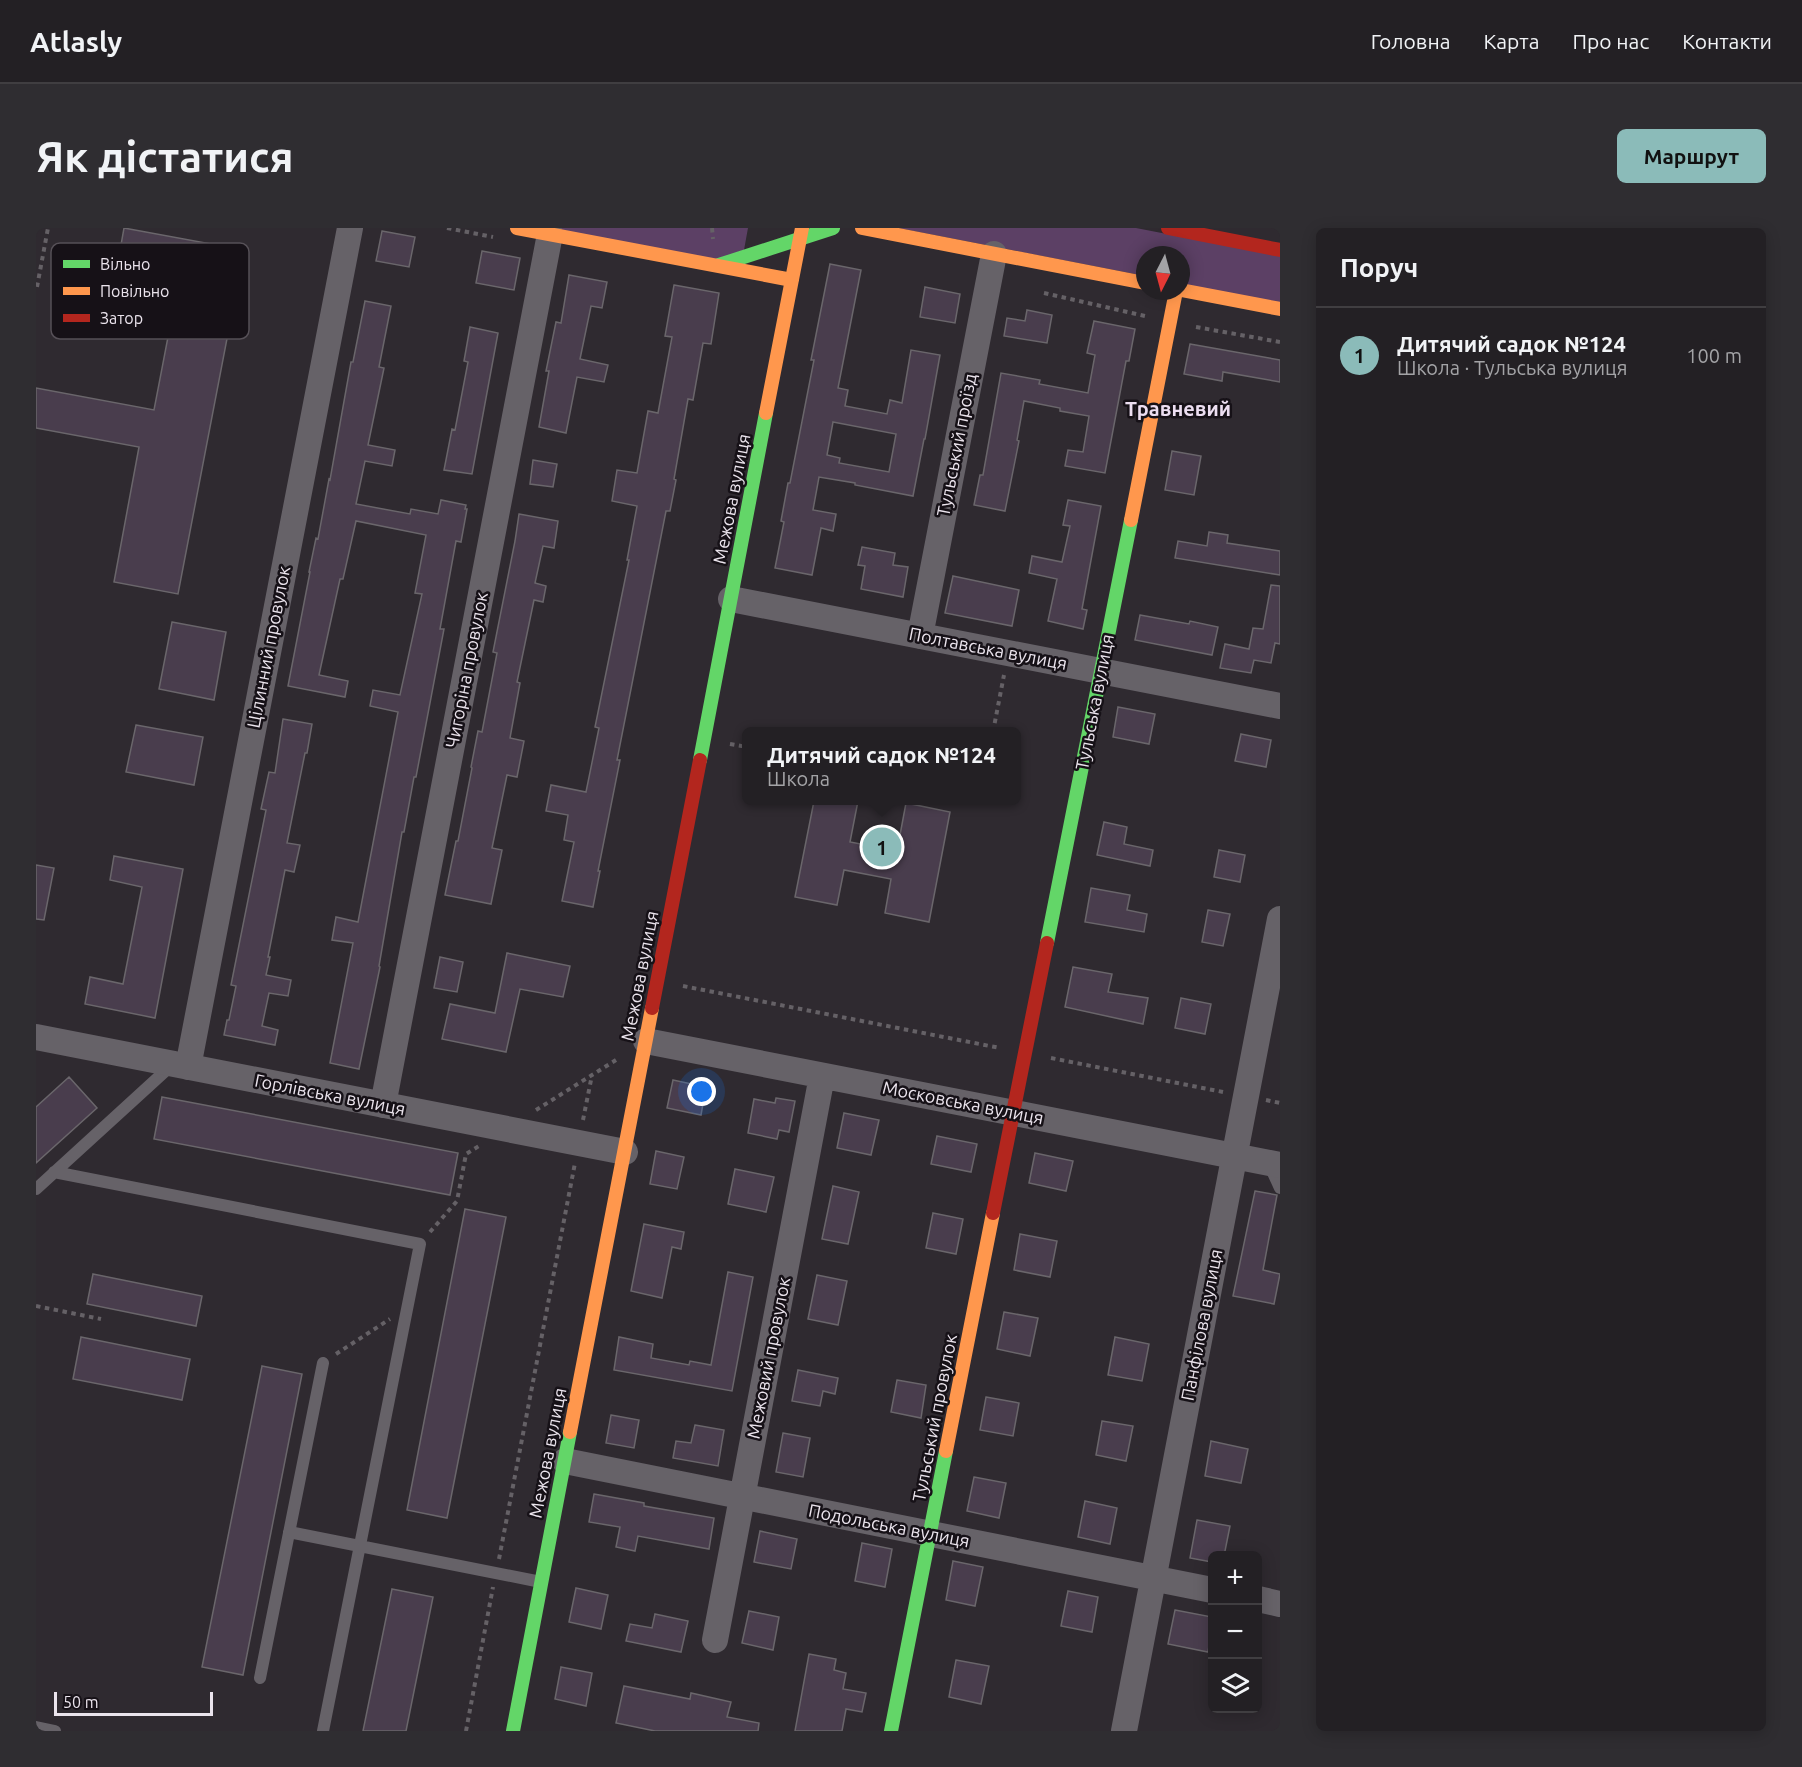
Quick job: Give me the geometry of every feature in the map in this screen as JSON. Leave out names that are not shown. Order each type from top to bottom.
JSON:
[{"type":"street","name":"Цілинний провулок","points":[[180,1065],[350,228]]},
{"type":"street","points":[[517,228],[792,280]]},
{"type":"street","points":[[717,266],[801,233],[833,228]]},
{"type":"street","points":[[862,228],[1136,281]]},
{"type":"street","points":[[1181,229],[1280,250]]},
{"type":"street","name":"Межова вулиця","points":[[513,1731],[801,233]]},
{"type":"street","name":"Чигоріна провулок","points":[[383,1105],[550,234]]},
{"type":"street","name":"Тульський проїзд","points":[[920,636],[994,254]]},
{"type":"street","points":[[1190,292],[1280,309]]},
{"type":"street","name":"Тульська вулиця","points":[[1013,1113],[1175,300]]},
{"type":"street","name":"Полтавська вулиця","points":[[731,599],[1280,706]]},
{"type":"street","name":"Панфілова вулиця","points":[[1124,1731],[1280,919]]},
{"type":"street","name":"Горлівська вулиця","points":[[36,1037],[625,1152]]},
{"type":"street","name":"Московська вулиця","points":[[646,1041],[1274,1164]]},
{"type":"street","name":"Межовий провулок","points":[[715,1640],[822,1076]]},
{"type":"street","name":"Тульський провулок","points":[[891,1731],[1013,1113]]},
{"type":"street","name":"Подольська вулиця","points":[[565,1461],[1208,1589]]},
{"type":"street","points":[[1262,1600],[1280,1604]]},
{"type":"lane","points":[[36,1189],[180,1065]]},
{"type":"lane","points":[[1274,1164],[1280,1188]]},
{"type":"lane","points":[[54,1172],[420,1244],[323,1731]]},
{"type":"lane","points":[[260,1678],[323,1363]]},
{"type":"lane","points":[[289,1532],[542,1582]]},
{"type":"lane","points":[[36,1727],[55,1731]]},
{"type":"path","points":[[37,287],[48,228]]},
{"type":"path","points":[[1035,291],[1171,322],[1280,342]]},
{"type":"path","points":[[994,727],[1008,653]]},
{"type":"path","points":[[727,744],[742,746]]},
{"type":"path","points":[[675,984],[1280,1103]]},
{"type":"path","points":[[420,1244],[457,1202],[466,1154],[646,1041]]},
{"type":"path","points":[[466,1731],[592,1075]]},
{"type":"path","points":[[36,1306],[101,1319]]},
{"type":"path","points":[[323,1363],[407,1307]]},
{"type":"shaded area","points":[[547,228],[748,228],[744,250],[716,260]]},
{"type":"shaded area","points":[[898,228],[1136,228],[1280,256],[1280,303],[1190,286],[1190,246],[1136,246],[1136,274]]},
{"type":"building","points":[[124,228],[206,243],[121,243]]},
{"type":"building","points":[[382,231],[415,237],[409,267],[376,261]]},
{"type":"building","points":[[482,251],[520,258],[514,290],[476,283]]},
{"type":"building","points":[[830,264],[861,270],[838,388],[848,390],[845,406],[887,414],[890,400],[902,403],[911,350],[940,355],[913,496],[819,477],[813,510],[836,514],[833,531],[821,528],[812,575],[775,568],[784,522],[781,521],[788,483],[790,483],[814,360],[811,360]],"holes":[[[833,422],[896,434],[889,472],[839,463],[840,458],[827,455]]]},
{"type":"building","points":[[569,275],[607,282],[602,308],[591,306],[580,359],[608,365],[604,382],[577,377],[566,433],[539,427],[549,371],[546,371],[556,322],[561,323]]},
{"type":"building","points":[[674,285],[719,293],[711,344],[703,343],[693,400],[688,399],[670,511],[666,511],[617,760],[620,760],[593,907],[562,901],[574,842],[564,840],[568,815],[546,811],[551,785],[586,792],[599,728],[595,727],[629,560],[627,560],[637,506],[612,501],[617,470],[637,473],[648,411],[658,413],[672,337],[665,336]]},
{"type":"building","points":[[925,287],[960,294],[955,323],[920,317]]},
{"type":"building","points":[[365,301],[391,306],[379,367],[384,368],[368,445],[395,450],[392,466],[365,461],[356,504],[410,514],[411,509],[438,514],[441,500],[466,505],[465,509],[467,509],[461,542],[456,541],[440,629],[444,629],[416,777],[414,777],[404,832],[402,832],[380,967],[359,1069],[330,1063],[353,943],[332,940],[336,917],[358,922],[398,712],[370,706],[373,690],[400,695],[422,594],[415,593],[426,535],[356,521],[343,579],[340,579],[319,675],[348,681],[345,697],[288,686]]},
{"type":"building","points":[[1027,310],[1052,315],[1047,343],[1004,336],[1007,318],[1025,321]]},
{"type":"building","points":[[1094,321],[1135,329],[1129,361],[1126,361],[1105,473],[1065,466],[1068,450],[1083,452],[1089,416],[1024,401],[1017,440],[1019,441],[1005,511],[974,505],[980,475],[983,475],[1001,373],[1040,380],[1039,384],[1088,393],[1095,355],[1087,353]]},
{"type":"building","points":[[470,327],[498,333],[472,474],[444,470],[452,429],[455,430],[468,362],[464,361]]},
{"type":"building","points":[[168,339],[227,339],[178,594],[114,582],[139,447],[36,428],[36,388],[154,410]]},
{"type":"building","points":[[1190,344],[1280,360],[1280,382],[1223,372],[1222,381],[1184,374]]},
{"type":"building","points":[[1172,451],[1201,456],[1194,495],[1165,490]]},
{"type":"building","points":[[533,460],[557,464],[553,487],[530,484]]},
{"type":"building","points":[[1068,500],[1101,506],[1082,609],[1087,610],[1083,629],[1048,621],[1057,579],[1029,573],[1032,556],[1062,562],[1070,526],[1063,525]]},
{"type":"building","points":[[519,514],[558,521],[554,548],[543,546],[535,583],[546,586],[543,602],[534,600],[517,682],[520,683],[510,738],[524,741],[517,777],[507,775],[492,848],[502,850],[491,904],[445,895],[456,841],[458,841],[478,731],[482,732],[497,653],[493,652]]},
{"type":"building","points":[[1209,532],[1228,535],[1227,543],[1280,551],[1280,575],[1175,558],[1178,541],[1207,546]]},
{"type":"building","points":[[862,547],[895,553],[893,565],[908,567],[903,597],[861,589],[865,566],[858,565]]},
{"type":"building","points":[[953,576],[1019,590],[1012,626],[945,613]]},
{"type":"building","points":[[1271,585],[1280,586],[1280,644],[1275,643],[1271,663],[1254,660],[1251,673],[1220,668],[1225,644],[1249,649],[1253,628],[1263,629]]},
{"type":"building","points":[[1140,615],[1218,627],[1212,655],[1135,640]]},
{"type":"building","points":[[172,622],[226,632],[214,700],[159,689]]},
{"type":"building","points":[[1118,707],[1155,714],[1149,744],[1113,737]]},
{"type":"building","points":[[283,719],[312,724],[287,843],[300,845],[294,872],[285,870],[268,957],[270,957],[266,975],[291,980],[288,996],[269,993],[262,1026],[278,1030],[275,1045],[224,1035],[236,986],[231,985],[266,810],[261,809],[269,772],[275,773]]},
{"type":"building","points":[[136,725],[203,737],[194,785],[126,772]]},
{"type":"building","points":[[1241,734],[1271,740],[1266,767],[1235,761]]},
{"type":"building","points":[[813,805],[857,805],[850,842],[897,851],[906,805],[950,812],[929,922],[885,913],[891,879],[844,870],[837,905],[795,897]]},
{"type":"building","points":[[1104,822],[1127,827],[1124,844],[1153,850],[1150,866],[1097,855]]},
{"type":"building","points":[[1219,850],[1245,855],[1240,882],[1214,877]]},
{"type":"building","points":[[114,856],[183,869],[155,1018],[85,1004],[90,977],[123,984],[142,887],[110,880]]},
{"type":"building","points":[[36,865],[54,868],[44,920],[36,919]]},
{"type":"building","points":[[1091,888],[1130,895],[1127,910],[1147,914],[1144,932],[1085,922]]},
{"type":"building","points":[[1208,910],[1230,914],[1223,946],[1202,942]]},
{"type":"building","points":[[507,953],[570,966],[563,997],[520,989],[506,1052],[442,1039],[450,1004],[495,1013]]},
{"type":"building","points":[[440,957],[463,962],[457,992],[434,988]]},
{"type":"building","points":[[1073,967],[1112,974],[1108,992],[1148,998],[1143,1024],[1065,1007]]},
{"type":"building","points":[[1181,998],[1211,1004],[1205,1034],[1175,1028]]},
{"type":"building","points":[[69,1077],[97,1108],[36,1163],[36,1107]]},
{"type":"building","points":[[673,1080],[706,1087],[701,1115],[667,1108]]},
{"type":"building","points":[[162,1097],[458,1153],[450,1195],[154,1139]]},
{"type":"building","points":[[776,1098],[795,1101],[789,1132],[779,1130],[777,1139],[748,1133],[754,1099],[775,1103]]},
{"type":"building","points":[[844,1113],[879,1120],[871,1155],[837,1148]]},
{"type":"building","points":[[937,1136],[977,1144],[971,1172],[931,1164]]},
{"type":"building","points":[[656,1151],[684,1157],[677,1189],[650,1184]]},
{"type":"building","points":[[1035,1153],[1073,1161],[1066,1191],[1029,1183]]},
{"type":"building","points":[[735,1169],[774,1177],[766,1212],[728,1204]]},
{"type":"building","points":[[833,1186],[859,1192],[848,1244],[822,1239]]},
{"type":"building","points":[[1255,1191],[1277,1195],[1263,1270],[1280,1274],[1274,1304],[1233,1296]]},
{"type":"building","points":[[465,1209],[506,1217],[447,1518],[407,1510]]},
{"type":"building","points":[[933,1213],[963,1219],[956,1254],[926,1248]]},
{"type":"building","points":[[644,1224],[684,1232],[681,1249],[672,1247],[662,1298],[631,1291]]},
{"type":"building","points":[[1020,1234],[1057,1241],[1050,1277],[1014,1270]]},
{"type":"building","points":[[728,1272],[753,1277],[732,1391],[614,1370],[619,1337],[653,1344],[651,1358],[689,1365],[690,1361],[711,1365]]},
{"type":"building","points":[[93,1274],[202,1296],[196,1326],[87,1304]]},
{"type":"building","points":[[817,1275],[847,1281],[838,1325],[808,1319]]},
{"type":"building","points":[[1004,1312],[1038,1318],[1030,1356],[997,1349]]},
{"type":"building","points":[[81,1337],[190,1359],[182,1400],[73,1379]]},
{"type":"building","points":[[1115,1337],[1149,1344],[1142,1381],[1108,1375]]},
{"type":"building","points":[[262,1366],[302,1374],[243,1675],[202,1667]]},
{"type":"building","points":[[798,1370],[838,1378],[835,1394],[823,1391],[820,1406],[792,1401]]},
{"type":"building","points":[[897,1380],[926,1385],[921,1418],[891,1412]]},
{"type":"building","points":[[986,1397],[1019,1403],[1013,1436],[980,1430]]},
{"type":"building","points":[[611,1415],[639,1420],[634,1448],[606,1443]]},
{"type":"building","points":[[1102,1421],[1133,1426],[1126,1461],[1096,1455]]},
{"type":"building","points":[[695,1425],[724,1430],[718,1466],[673,1458],[676,1441],[691,1443]]},
{"type":"building","points":[[783,1433],[810,1438],[803,1477],[776,1472]]},
{"type":"building","points":[[1211,1441],[1248,1449],[1241,1483],[1205,1476]]},
{"type":"building","points":[[974,1477],[1006,1483],[999,1518],[967,1511]]},
{"type":"building","points":[[594,1494],[644,1503],[644,1506],[714,1518],[709,1549],[638,1536],[635,1551],[616,1547],[620,1527],[589,1522]]},
{"type":"building","points":[[1085,1501],[1117,1508],[1110,1544],[1078,1537]]},
{"type":"building","points":[[1197,1520],[1230,1526],[1225,1551],[1208,1551],[1208,1561],[1190,1558]]},
{"type":"building","points":[[760,1531],[797,1539],[791,1569],[754,1562]]},
{"type":"building","points":[[862,1543],[892,1549],[885,1587],[855,1581]]},
{"type":"building","points":[[953,1561],[983,1567],[975,1606],[946,1600]]},
{"type":"building","points":[[576,1588],[608,1595],[601,1629],[569,1622]]},
{"type":"building","points":[[392,1589],[433,1597],[406,1731],[363,1731]]},
{"type":"building","points":[[1068,1591],[1098,1597],[1092,1632],[1061,1626]]},
{"type":"building","points":[[1175,1610],[1208,1616],[1208,1652],[1168,1644]]},
{"type":"building","points":[[749,1611],[779,1617],[773,1650],[742,1643]]},
{"type":"building","points":[[655,1614],[688,1621],[681,1652],[626,1641],[630,1624],[652,1628]]},
{"type":"building","points":[[809,1654],[836,1659],[834,1670],[846,1673],[843,1689],[866,1693],[862,1712],[846,1709],[842,1731],[795,1731]]},
{"type":"building","points":[[956,1660],[989,1666],[981,1704],[949,1697]]},
{"type":"building","points":[[561,1667],[592,1673],[586,1706],[555,1699]]},
{"type":"building","points":[[624,1686],[690,1699],[691,1693],[731,1702],[727,1717],[759,1723],[758,1731],[655,1731],[616,1723]]},
{"type":"traffic: fast","points":[[719,265],[833,228]]},
{"type":"traffic: fast","points":[[700,760],[766,413]]},
{"type":"traffic: fast","points":[[1047,943],[1131,520]]},
{"type":"traffic: fast","points":[[513,1731],[570,1432]]},
{"type":"traffic: fast","points":[[891,1731],[946,1451]]},
{"type":"traffic: slow","points":[[517,228],[792,280]]},
{"type":"traffic: slow","points":[[766,413],[802,228]]},
{"type":"traffic: slow","points":[[862,228],[1136,281]]},
{"type":"traffic: slow","points":[[1190,292],[1280,309]]},
{"type":"traffic: slow","points":[[1131,520],[1174,300]]},
{"type":"traffic: slow","points":[[570,1432],[652,1008]]},
{"type":"traffic: slow","points":[[946,1451],[993,1213]]},
{"type":"traffic: jam","points":[[1168,228],[1280,250]]},
{"type":"traffic: jam","points":[[652,1008],[700,760]]},
{"type":"traffic: jam","points":[[993,1213],[1047,943]]},
{"type":"place","name":"Дитячий садок №124","points":[[882,847]]},
{"type":"district","name":"Травневий","points":[[1178,409]]}]
